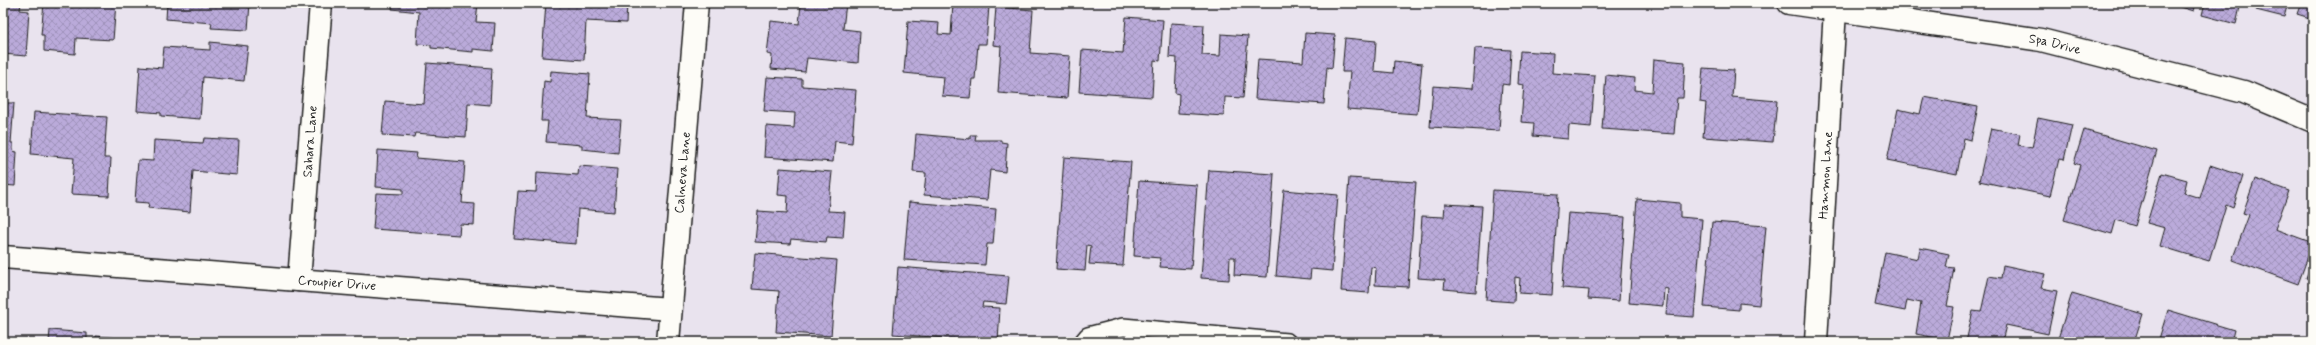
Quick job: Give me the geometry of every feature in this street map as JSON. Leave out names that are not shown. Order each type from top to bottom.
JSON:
[{"type":"street","name":"Sahara Lane","points":[[299,280],[321,3]]},
{"type":"street","name":"Calneva Lane","points":[[668,342],[697,3]]},
{"type":"street","name":"Spa Drive","points":[[1789,3],[2041,40],[2244,92],[2313,121]]},
{"type":"street","name":"Hammon Lane","points":[[1816,342],[1835,9]]},
{"type":"street","name":"Croupier Drive","points":[[3,257],[670,309]]},
{"type":"lane","points":[[1082,342],[1088,336],[1123,327],[1287,342]]},
{"type":"building","points":[[3,3],[21,3],[20,10],[29,11],[26,56],[3,54]]},
{"type":"building","points":[[44,3],[116,3],[113,40],[76,38],[75,54],[44,51],[44,35],[41,35]]},
{"type":"building","points":[[167,3],[250,3],[248,30],[211,28],[212,23],[166,19]]},
{"type":"building","points":[[393,3],[478,3],[476,22],[495,23],[493,51],[473,49],[473,52],[431,48],[431,45],[417,44],[419,12],[392,9]]},
{"type":"building","points":[[546,3],[627,3],[626,23],[586,21],[584,60],[542,57]]},
{"type":"building","points":[[793,3],[846,3],[843,29],[860,31],[858,63],[807,58],[805,72],[771,69],[772,55],[767,54],[771,21],[799,24],[801,4]]},
{"type":"building","points":[[953,3],[989,6],[986,44],[978,44],[975,79],[972,79],[970,98],[942,96],[944,77],[904,73],[908,21],[939,23],[938,34],[951,35]]},
{"type":"building","points":[[2168,3],[2196,3],[2194,11]]},
{"type":"building","points":[[2205,3],[2241,3],[2236,24],[2202,15]]},
{"type":"building","points":[[2257,3],[2288,3],[2284,17],[2256,10]]},
{"type":"building","points":[[2301,3],[2313,3],[2313,19],[2297,14]]},
{"type":"building","points":[[996,7],[1033,10],[1030,53],[1070,56],[1067,98],[998,93],[1001,46],[993,45]]},
{"type":"building","points":[[1126,17],[1163,20],[1160,61],[1154,60],[1152,97],[1079,92],[1082,50],[1123,53]]},
{"type":"building","points":[[1171,23],[1204,25],[1202,55],[1220,56],[1221,34],[1248,36],[1243,98],[1225,97],[1224,116],[1178,113],[1179,94],[1175,93],[1177,58],[1169,57]]},
{"type":"building","points":[[1305,33],[1335,35],[1332,68],[1327,67],[1324,104],[1255,99],[1258,59],[1303,62]]},
{"type":"building","points":[[1345,38],[1376,41],[1374,71],[1393,73],[1394,61],[1422,64],[1417,114],[1347,109],[1350,72],[1342,72]]},
{"type":"building","points":[[210,42],[248,46],[244,81],[203,77],[200,119],[161,116],[161,113],[137,111],[140,66],[162,68],[164,47],[210,50]]},
{"type":"building","points":[[1475,48],[1511,50],[1509,85],[1502,84],[1499,131],[1430,127],[1433,86],[1472,89]]},
{"type":"building","points":[[1520,51],[1553,53],[1552,73],[1595,76],[1591,127],[1569,125],[1568,139],[1533,136],[1534,123],[1521,122],[1524,85],[1518,84]]},
{"type":"building","points":[[1654,59],[1685,62],[1683,98],[1677,98],[1674,134],[1602,129],[1606,75],[1635,78],[1634,90],[1652,92]]},
{"type":"building","points":[[427,63],[492,68],[490,105],[468,103],[466,137],[415,133],[414,137],[382,135],[385,101],[424,104]]},
{"type":"building","points":[[1703,68],[1734,70],[1732,97],[1777,101],[1773,142],[1703,137],[1706,103],[1700,102]]},
{"type":"building","points":[[551,71],[590,74],[587,118],[621,120],[618,153],[582,149],[582,145],[546,142],[548,121],[541,121],[544,81],[550,82]]},
{"type":"building","points":[[767,77],[802,79],[802,86],[856,90],[852,143],[835,141],[833,162],[764,157],[766,126],[794,128],[795,113],[764,111]]},
{"type":"building","points":[[1924,97],[1978,107],[1971,140],[1964,138],[1957,174],[1887,160],[1898,109],[1920,114]]},
{"type":"building","points":[[3,103],[14,103],[11,143],[13,143],[13,151],[17,152],[15,186],[3,185]]},
{"type":"building","points":[[34,112],[107,117],[104,158],[111,158],[109,196],[71,194],[74,158],[31,154]]},
{"type":"building","points":[[2038,118],[2072,125],[2064,160],[2059,159],[2050,196],[1979,181],[1991,128],[2020,134],[2018,145],[2032,148]]},
{"type":"building","points":[[2084,130],[2157,151],[2135,226],[2116,220],[2112,234],[2064,220],[2080,165],[2074,163]]},
{"type":"building","points":[[916,134],[970,139],[970,135],[976,135],[975,140],[1001,140],[1001,142],[1007,143],[1005,172],[990,170],[987,200],[924,195],[926,173],[913,172]]},
{"type":"building","points":[[204,138],[239,140],[237,175],[193,171],[190,212],[148,208],[149,203],[135,202],[138,160],[153,161],[154,140],[203,143]]},
{"type":"building","points":[[378,150],[417,153],[416,158],[465,162],[462,203],[475,204],[474,225],[460,224],[459,235],[373,229],[376,193],[403,194],[403,189],[376,187]]},
{"type":"building","points":[[1064,157],[1131,162],[1123,266],[1089,264],[1091,246],[1087,245],[1085,271],[1056,269]]},
{"type":"building","points":[[2210,165],[2243,176],[2233,208],[2226,205],[2209,261],[2160,246],[2165,228],[2147,223],[2162,173],[2187,180],[2184,193],[2200,198]]},
{"type":"building","points":[[579,166],[617,169],[614,212],[578,209],[576,244],[514,239],[518,191],[536,192],[537,172],[578,175]]},
{"type":"building","points":[[780,168],[832,172],[828,211],[845,212],[843,238],[827,237],[826,242],[791,239],[790,244],[755,242],[758,211],[787,213],[788,196],[778,195]]},
{"type":"building","points":[[1209,170],[1274,174],[1267,277],[1234,275],[1235,257],[1230,257],[1229,280],[1201,278]]},
{"type":"building","points":[[1349,178],[1416,182],[1408,287],[1375,285],[1376,268],[1371,267],[1369,293],[1341,291]]},
{"type":"building","points":[[2255,179],[2289,191],[2275,229],[2313,243],[2298,284],[2232,260],[2249,215],[2243,213]]},
{"type":"building","points":[[1139,181],[1197,185],[1191,269],[1160,267],[1161,258],[1134,256]]},
{"type":"building","points":[[1284,190],[1338,195],[1332,271],[1311,269],[1310,279],[1276,276]]},
{"type":"building","points":[[1493,190],[1558,194],[1552,295],[1519,293],[1520,278],[1515,277],[1514,302],[1486,300]]},
{"type":"building","points":[[1637,199],[1680,203],[1680,217],[1702,219],[1694,317],[1666,315],[1668,289],[1664,288],[1663,306],[1629,303]]},
{"type":"building","points":[[909,202],[996,209],[993,244],[987,244],[985,265],[904,260]]},
{"type":"building","points":[[1445,204],[1482,206],[1476,292],[1444,289],[1445,280],[1418,278],[1422,216],[1444,217]]},
{"type":"building","points":[[1568,213],[1625,217],[1619,301],[1588,299],[1589,290],[1562,288]]},
{"type":"building","points":[[1712,222],[1766,226],[1759,305],[1739,303],[1739,310],[1704,307]]},
{"type":"building","points":[[1920,248],[1949,254],[1946,267],[1954,268],[1947,306],[1954,307],[1947,340],[1916,334],[1921,303],[1907,300],[1905,311],[1875,305],[1885,252],[1918,259]]},
{"type":"building","points":[[755,253],[837,260],[831,336],[776,332],[779,291],[752,289]]},
{"type":"building","points":[[2313,259],[2313,280],[2306,278]]},
{"type":"building","points":[[2003,265],[2045,274],[2041,288],[2057,291],[2048,334],[2006,325],[2002,342],[1966,342],[1973,311],[1981,312],[1989,276],[2001,278]]},
{"type":"building","points":[[898,267],[1009,276],[1006,304],[983,302],[982,307],[1000,308],[998,342],[893,334]]},
{"type":"building","points":[[2072,293],[2143,314],[2134,342],[2057,342]]},
{"type":"building","points":[[2168,310],[2234,330],[2231,342],[2158,342]]},
{"type":"building","points":[[50,330],[87,333],[87,342],[49,342]]},
{"type":"building","points":[[96,336],[131,339],[131,342],[95,342]]}]
